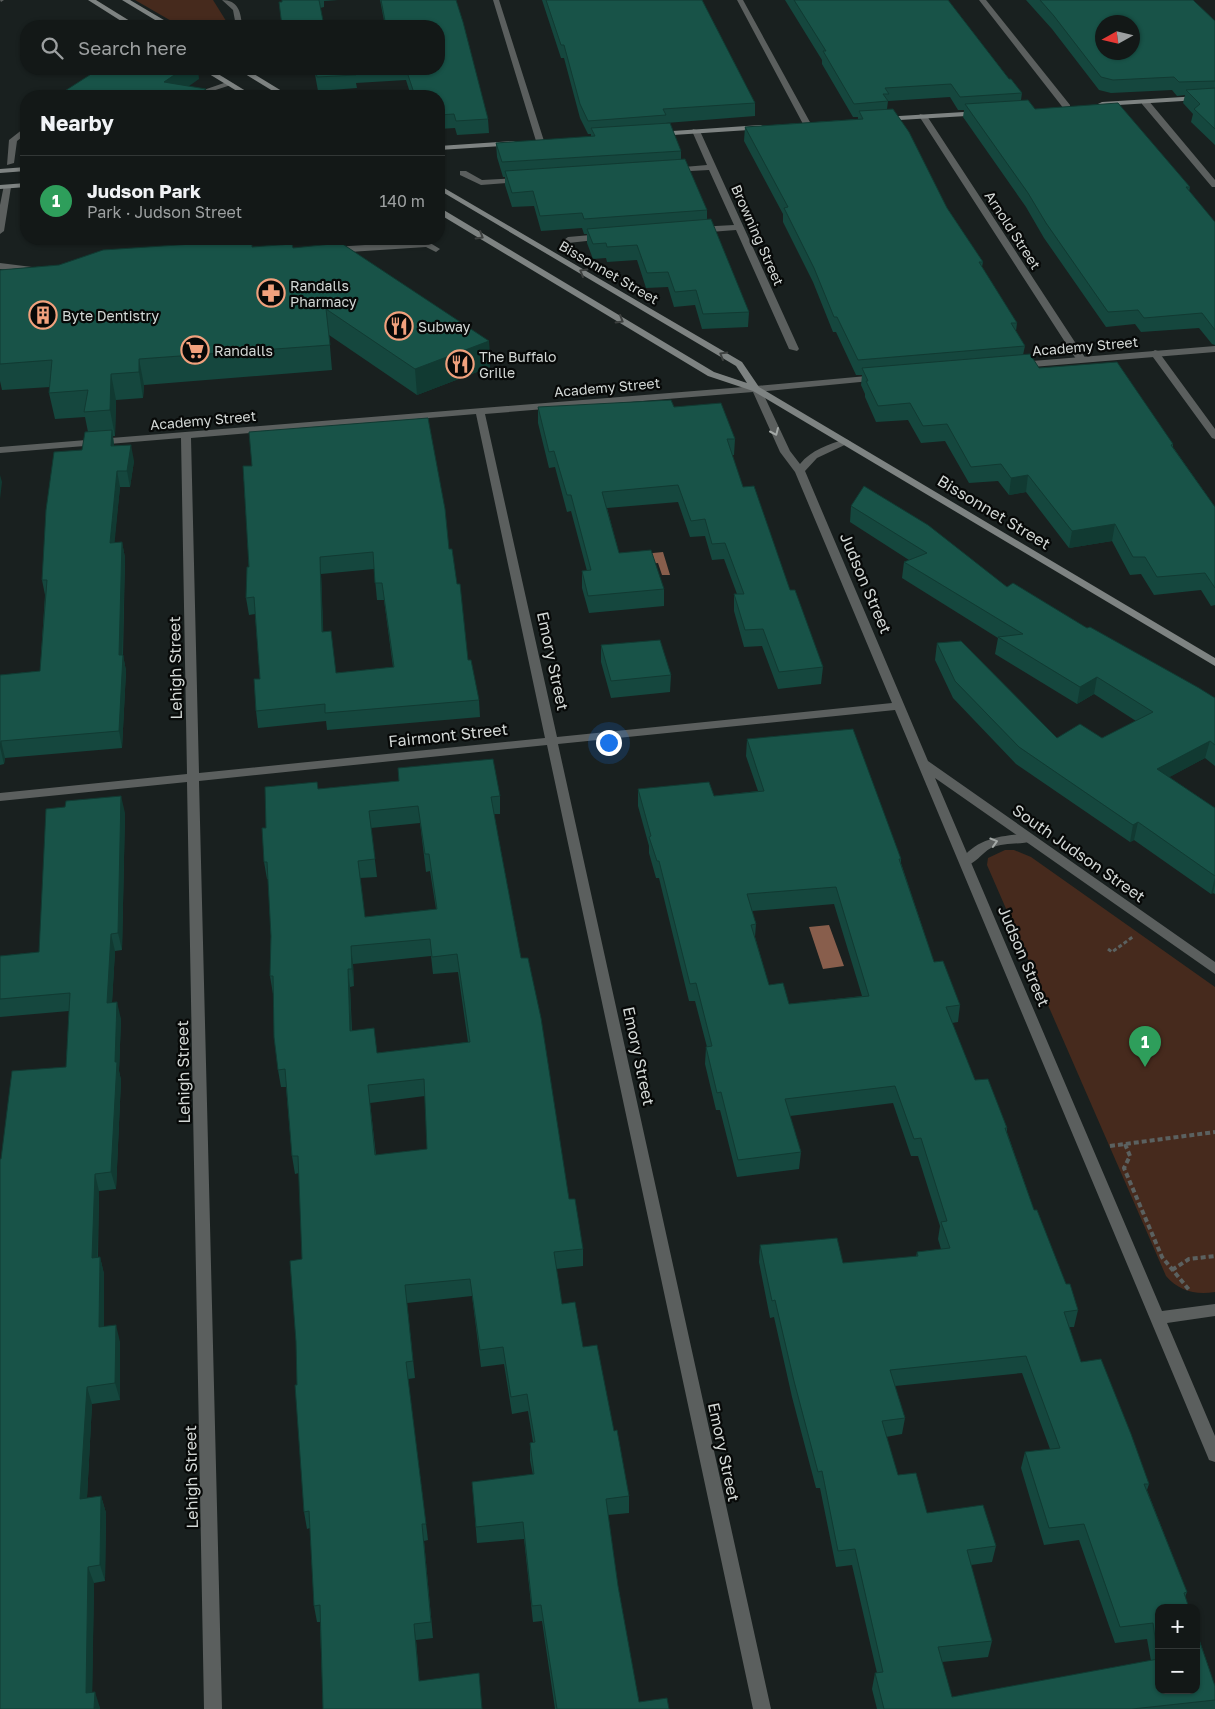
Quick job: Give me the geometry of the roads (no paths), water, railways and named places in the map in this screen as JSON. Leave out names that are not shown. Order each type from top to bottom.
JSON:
[{"type":"main road","points":[[91,0],[124,20]]},
{"type":"main road","points":[[125,0],[160,20]]},
{"type":"main road","points":[[215,75],[240,90]]},
{"type":"main road","points":[[251,75],[276,90]]},
{"type":"main road","points":[[1096,105],[1215,97]]},
{"type":"main road","points":[[1057,107],[1076,106]]},
{"type":"main road","points":[[875,120],[990,112]]},
{"type":"main road","points":[[798,124],[817,123]]},
{"type":"main road","points":[[648,134],[770,126]]},
{"type":"main road","points":[[531,142],[550,141]]},
{"type":"main road","points":[[445,148],[522,143]]},
{"type":"main road","points":[[0,171],[10,166],[20,168]]},
{"type":"main road","points":[[10,166],[3,187],[20,186]]},
{"type":"main road","name":"Bissonnet Street","points":[[445,191],[739,364],[756,389]]},
{"type":"main road","name":"Bissonnet Street","points":[[445,215],[711,374],[756,389],[1215,663]]},
{"type":"street","points":[[225,0],[236,9],[239,20]]},
{"type":"street","points":[[496,0],[540,142]]},
{"type":"street","points":[[740,0],[807,124]]},
{"type":"street","points":[[982,0],[1067,107]]},
{"type":"street","points":[[210,90],[230,84]]},
{"type":"street","points":[[1146,102],[1215,185]]},
{"type":"street","name":"Arnold Street","points":[[923,116],[1081,359]]},
{"type":"street","name":"Browning Street","points":[[696,131],[794,349]]},
{"type":"street","points":[[10,166],[13,140],[20,135]]},
{"type":"street","points":[[664,170],[712,167]]},
{"type":"street","points":[[463,173],[481,183],[530,180]]},
{"type":"street","points":[[0,231],[3,187]]},
{"type":"street","points":[[692,230],[740,227]]},
{"type":"street","points":[[568,240],[616,236]]},
{"type":"street","points":[[321,251],[412,245]]},
{"type":"street","points":[[429,245],[436,249]]},
{"type":"street","points":[[0,266],[38,269]]},
{"type":"street","name":"Academy Street","points":[[1013,366],[1215,349]]},
{"type":"street","points":[[1155,354],[1215,436]]},
{"type":"street","name":"Academy Street","points":[[0,450],[480,412],[886,377]]},
{"type":"street","name":"Judson Street","points":[[756,389],[785,452],[800,471],[1215,1455]]},
{"type":"street","name":"Emory Street","points":[[480,412],[762,1709]]},
{"type":"street","name":"Lehigh Street","points":[[186,435],[195,777],[213,1709]]},
{"type":"street","points":[[800,471],[805,461],[816,454],[846,442]]},
{"type":"street","name":"Fairmont Street","points":[[0,797],[900,706]]},
{"type":"street","name":"South Judson Street","points":[[924,764],[1215,969]]},
{"type":"street","points":[[966,862],[975,851],[989,843],[1007,838],[1029,838]]},
{"type":"street","points":[[1157,1318],[1215,1310]]},
{"type":"place","name":"Randalls Pharmacy","points":[[271,293]]},
{"type":"place","name":"Byte Dentistry","points":[[43,315]]},
{"type":"place","name":"Subway","points":[[399,326]]},
{"type":"place","name":"Randalls","points":[[195,350]]},
{"type":"place","name":"The Buffalo Grille","points":[[460,364]]},
{"type":"place","name":"Judson Park","points":[[1145,1067]]}]
